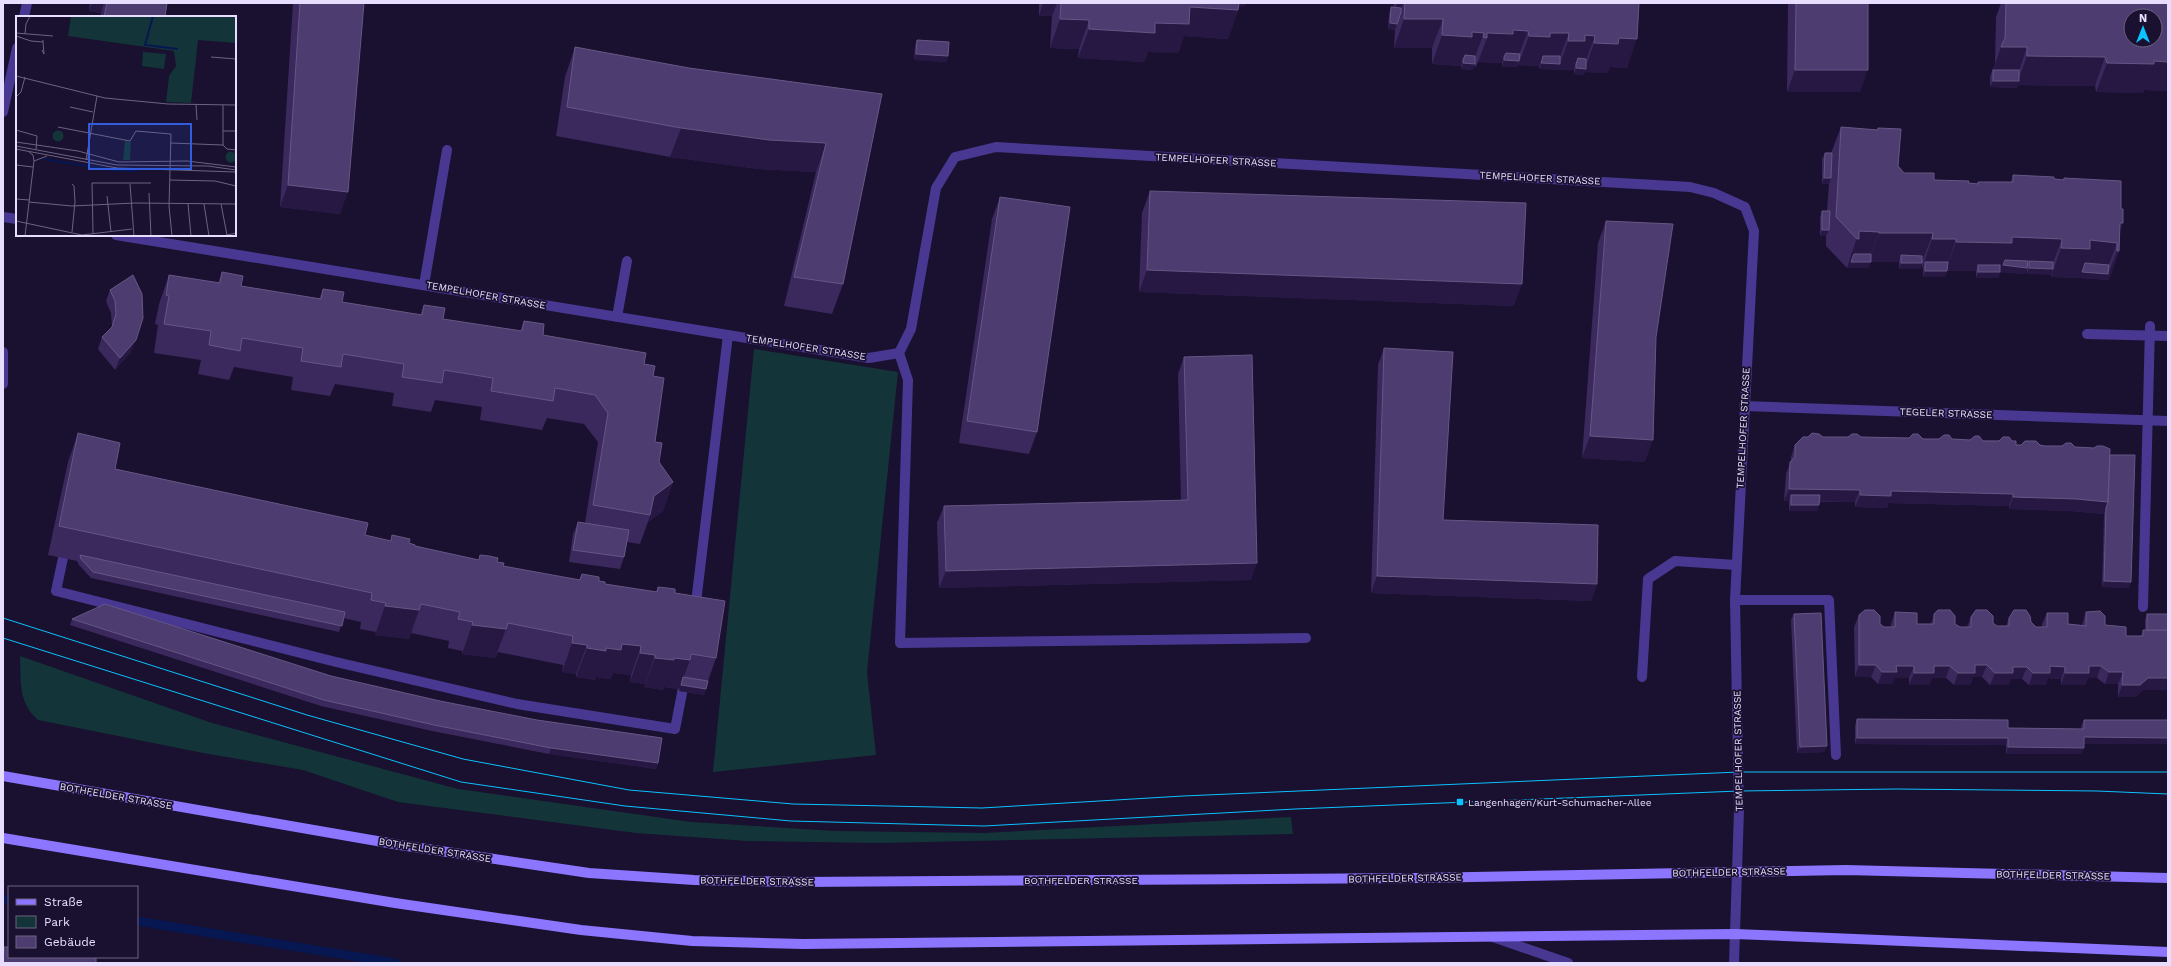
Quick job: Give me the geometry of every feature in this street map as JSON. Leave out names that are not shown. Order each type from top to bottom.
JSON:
[{"type":"main road","name":"BOTHFELDER STRASSE","points":[[3,776],[400,845],[589,872],[694,880],[800,882],[1379,878],[1846,870],[2168,878]]},
{"type":"main road","points":[[3,838],[395,903],[581,930],[692,941],[803,944],[1735,934],[2168,952]]},
{"type":"street","points":[[24,16],[27,3]]},
{"type":"street","points":[[3,112],[16,53]]},
{"type":"street","name":"TEMPELHOFER STRASSE","points":[[122,236],[869,358],[898,353],[911,329],[936,188],[955,157],[996,147],[1108,155],[1690,187],[1714,193],[1745,207],[1754,231],[1735,600],[1738,757],[1737,872],[1734,963]]},
{"type":"street","points":[[424,285],[447,150]]},
{"type":"street","points":[[3,217],[16,219]]},
{"type":"street","points":[[617,317],[627,261]]},
{"type":"street","points":[[2087,334],[2150,331],[2168,336]]},
{"type":"street","points":[[2143,607],[2150,331]]},
{"type":"street","points":[[694,621],[728,334]]},
{"type":"street","points":[[3,352],[3,384]]},
{"type":"street","points":[[898,353],[908,380],[900,643],[1306,638]]},
{"type":"street","name":"TEGELER STRASSE","points":[[1744,406],[2168,421]]},
{"type":"street","points":[[63,558],[56,591],[336,662],[518,704],[676,729],[684,683]]},
{"type":"street","points":[[1642,678],[1648,579],[1675,561],[1736,565]]},
{"type":"street","points":[[1735,600],[1829,600],[1836,754]]},
{"type":"street","points":[[1489,936],[1568,963]]},
{"type":"green space","points":[[754,349],[898,372],[867,672],[876,755],[713,772]]},
{"type":"green space","points":[[20,656],[212,723],[458,789],[691,822],[835,831],[984,833],[1291,817],[1293,834],[880,843],[748,841],[636,833],[398,802],[303,770],[203,753],[38,720],[27,706],[24,699],[21,683]]},
{"type":"building","points":[[107,3],[167,3],[165,16],[104,16]]},
{"type":"building","points":[[300,3],[364,3],[348,192],[288,185]]},
{"type":"building","points":[[1061,3],[1239,3],[1238,10],[1190,7],[1189,24],[1155,23],[1155,33],[1089,29],[1089,20],[1060,19]]},
{"type":"building","points":[[1405,3],[1639,3],[1637,39],[1619,38],[1618,44],[1594,43],[1595,36],[1585,35],[1585,41],[1568,41],[1569,33],[1550,33],[1550,37],[1529,36],[1528,31],[1513,30],[1513,34],[1487,33],[1487,38],[1483,37],[1484,33],[1472,32],[1472,37],[1442,35],[1443,19],[1404,19]]},
{"type":"building","points":[[1796,3],[1868,3],[1868,70],[1795,70]]},
{"type":"building","points":[[2006,3],[2168,3],[2168,62],[2154,61],[2154,64],[2107,63],[2105,57],[2027,56],[2027,47],[2001,47],[2005,38]]},
{"type":"building","points":[[1391,7],[1401,8],[1397,24],[1390,23]]},
{"type":"building","points":[[917,40],[949,42],[948,56],[916,54]]},
{"type":"building","points":[[575,47],[689,68],[882,94],[843,284],[794,277],[826,143],[769,140],[681,128],[567,107]]},
{"type":"building","points":[[1506,53],[1520,54],[1519,61],[1504,60]]},
{"type":"building","points":[[1465,55],[1475,56],[1475,64],[1463,63]]},
{"type":"building","points":[[1543,56],[1560,56],[1560,64],[1541,63]]},
{"type":"building","points":[[1578,58],[1586,59],[1586,69],[1576,68]]},
{"type":"building","points":[[1993,70],[2019,70],[2019,81],[1993,81]]},
{"type":"building","points":[[1841,127],[1878,130],[1878,128],[1901,129],[1898,166],[1904,173],[1934,173],[1934,180],[1969,181],[1968,183],[1978,184],[1978,182],[2013,182],[2013,175],[2054,177],[2054,179],[2064,180],[2064,178],[2121,181],[2121,209],[2123,209],[2123,223],[2120,223],[2119,251],[2117,251],[2117,243],[2090,240],[2090,249],[2061,248],[2062,239],[2012,237],[2012,243],[1956,242],[1956,239],[1932,239],[1933,233],[1879,233],[1859,231],[1859,239],[1857,239],[1836,217]]},
{"type":"building","points":[[1825,153],[1832,153],[1831,178],[1824,178]]},
{"type":"building","points":[[1150,191],[1526,203],[1522,284],[1147,270]]},
{"type":"building","points":[[1000,197],[1070,207],[1037,432],[967,421]]},
{"type":"building","points":[[1822,211],[1830,211],[1829,230],[1822,230]]},
{"type":"building","points":[[1606,221],[1673,224],[1656,337],[1653,440],[1590,436]]},
{"type":"building","points":[[1854,254],[1871,254],[1871,262],[1851,262]]},
{"type":"building","points":[[1901,255],[1922,256],[1922,263],[1901,263]]},
{"type":"building","points":[[2005,260],[2028,261],[2027,268],[2003,265]]},
{"type":"building","points":[[2029,261],[2053,262],[2053,269],[2029,268]]},
{"type":"building","points":[[1925,262],[1948,262],[1947,271],[1925,271]]},
{"type":"building","points":[[2085,263],[2109,265],[2108,274],[2082,272]]},
{"type":"building","points":[[1978,265],[2000,265],[2000,272],[1978,272]]},
{"type":"building","points":[[222,272],[243,276],[241,286],[321,299],[323,289],[344,292],[342,302],[422,315],[424,305],[445,308],[443,319],[522,331],[524,321],[544,324],[543,335],[646,353],[644,364],[655,366],[653,376],[664,378],[655,442],[662,443],[659,462],[673,482],[654,496],[650,515],[593,505],[608,413],[595,395],[555,388],[553,401],[491,391],[493,378],[444,370],[442,383],[402,377],[404,364],[343,354],[341,367],[301,361],[303,348],[242,338],[240,351],[209,345],[211,331],[164,324],[169,296],[166,295],[169,275],[220,283]]},
{"type":"building","points":[[133,275],[142,294],[143,318],[136,340],[120,358],[102,337],[112,327],[116,314],[115,301],[110,290]]},
{"type":"building","points":[[1384,348],[1453,352],[1443,520],[1598,525],[1597,584],[1377,576]]},
{"type":"building","points":[[1252,355],[1257,563],[946,571],[944,506],[1188,500],[1184,357]]},
{"type":"building","points":[[78,433],[120,443],[115,469],[368,523],[365,535],[391,541],[392,535],[410,539],[409,543],[415,546],[479,560],[480,555],[498,558],[497,562],[504,563],[503,566],[580,580],[582,574],[599,577],[599,581],[605,582],[605,584],[657,592],[658,587],[675,589],[675,593],[725,601],[716,658],[691,654],[690,660],[655,658],[655,655],[640,653],[641,646],[622,644],[621,650],[606,648],[606,651],[587,648],[587,645],[572,643],[573,636],[508,623],[506,629],[472,625],[473,622],[458,619],[460,612],[421,604],[419,610],[385,606],[386,603],[371,600],[372,593],[59,526]]},
{"type":"building","points":[[1812,433],[1819,434],[1823,437],[1848,437],[1852,434],[1857,434],[1861,437],[1909,438],[1913,434],[1918,434],[1923,439],[1939,439],[1944,435],[1949,435],[1952,439],[1970,440],[1975,436],[1979,436],[1983,441],[1999,441],[2003,437],[2009,437],[2012,441],[2016,441],[2016,445],[2021,445],[2025,441],[2036,441],[2040,445],[2045,446],[2062,446],[2066,443],[2071,443],[2075,447],[2094,448],[2097,446],[2103,446],[2110,449],[2108,502],[2076,499],[2013,497],[2013,494],[1891,491],[1891,496],[1860,495],[1860,490],[1789,489],[1790,462],[1795,457],[1795,445],[1803,437],[1808,437]]},
{"type":"building","points":[[2110,455],[2135,455],[2131,582],[2104,581],[2106,508],[2108,502]]},
{"type":"building","points":[[1791,495],[1820,495],[1819,505],[1791,505]]},
{"type":"building","points":[[578,522],[629,530],[624,557],[573,550]]},
{"type":"building","points":[[80,555],[345,612],[342,626],[93,572],[81,559]]},
{"type":"building","points":[[105,604],[331,676],[440,701],[537,720],[662,738],[658,763],[551,748],[434,725],[324,700],[72,619]]},
{"type":"building","points":[[1865,610],[1874,610],[1880,616],[1880,624],[1884,627],[1895,627],[1895,612],[1917,613],[1917,624],[1934,624],[1934,614],[1938,610],[1950,610],[1955,616],[1955,624],[1960,627],[1971,627],[1971,617],[1976,610],[1987,610],[1993,616],[1993,623],[1997,626],[2009,626],[2009,618],[2014,610],[2026,610],[2030,616],[2031,622],[2036,627],[2047,627],[2047,613],[2068,613],[2068,624],[2086,626],[2086,612],[2100,611],[2105,616],[2105,625],[2126,627],[2126,636],[2143,636],[2143,630],[2168,630],[2168,678],[2148,678],[2140,685],[2122,685],[2123,672],[2109,672],[2101,666],[2089,666],[2089,673],[2065,673],[2065,667],[2050,666],[2050,673],[2033,673],[2027,667],[2013,667],[2013,673],[1995,673],[1987,665],[1975,665],[1975,673],[1958,673],[1950,666],[1934,666],[1934,673],[1914,673],[1914,666],[1896,666],[1897,672],[1882,672],[1876,665],[1859,665],[1859,615]]},
{"type":"building","points":[[1821,613],[1827,746],[1800,747],[1794,614]]},
{"type":"building","points":[[2147,614],[2168,614],[2168,630],[2147,630]]},
{"type":"building","points":[[683,677],[708,681],[706,689],[681,685]]},
{"type":"building","points":[[1857,719],[2008,720],[2008,728],[2084,729],[2084,720],[2168,720],[2168,738],[2084,737],[2084,748],[2008,747],[2008,738],[1857,738]]},
{"type":"building","points":[[4,947],[8,947],[8,958],[96,958],[96,963],[3,963]]},
{"type":"waterway","points":[[3,899],[8,900]]},
{"type":"waterway","points":[[138,921],[395,963]]},
{"type":"tram line","points":[[3,618],[307,715],[463,759],[629,790],[793,804],[982,808],[1183,796],[1739,772],[2168,772]]},
{"type":"tram line","points":[[3,638],[461,782],[625,806],[791,821],[984,826],[1295,809],[1739,791],[1896,789],[2097,791],[2168,794]]},
{"type":"place","name":"Langenhagen/Kurt-Schumacher-Allee","points":[[1460,802]]}]
